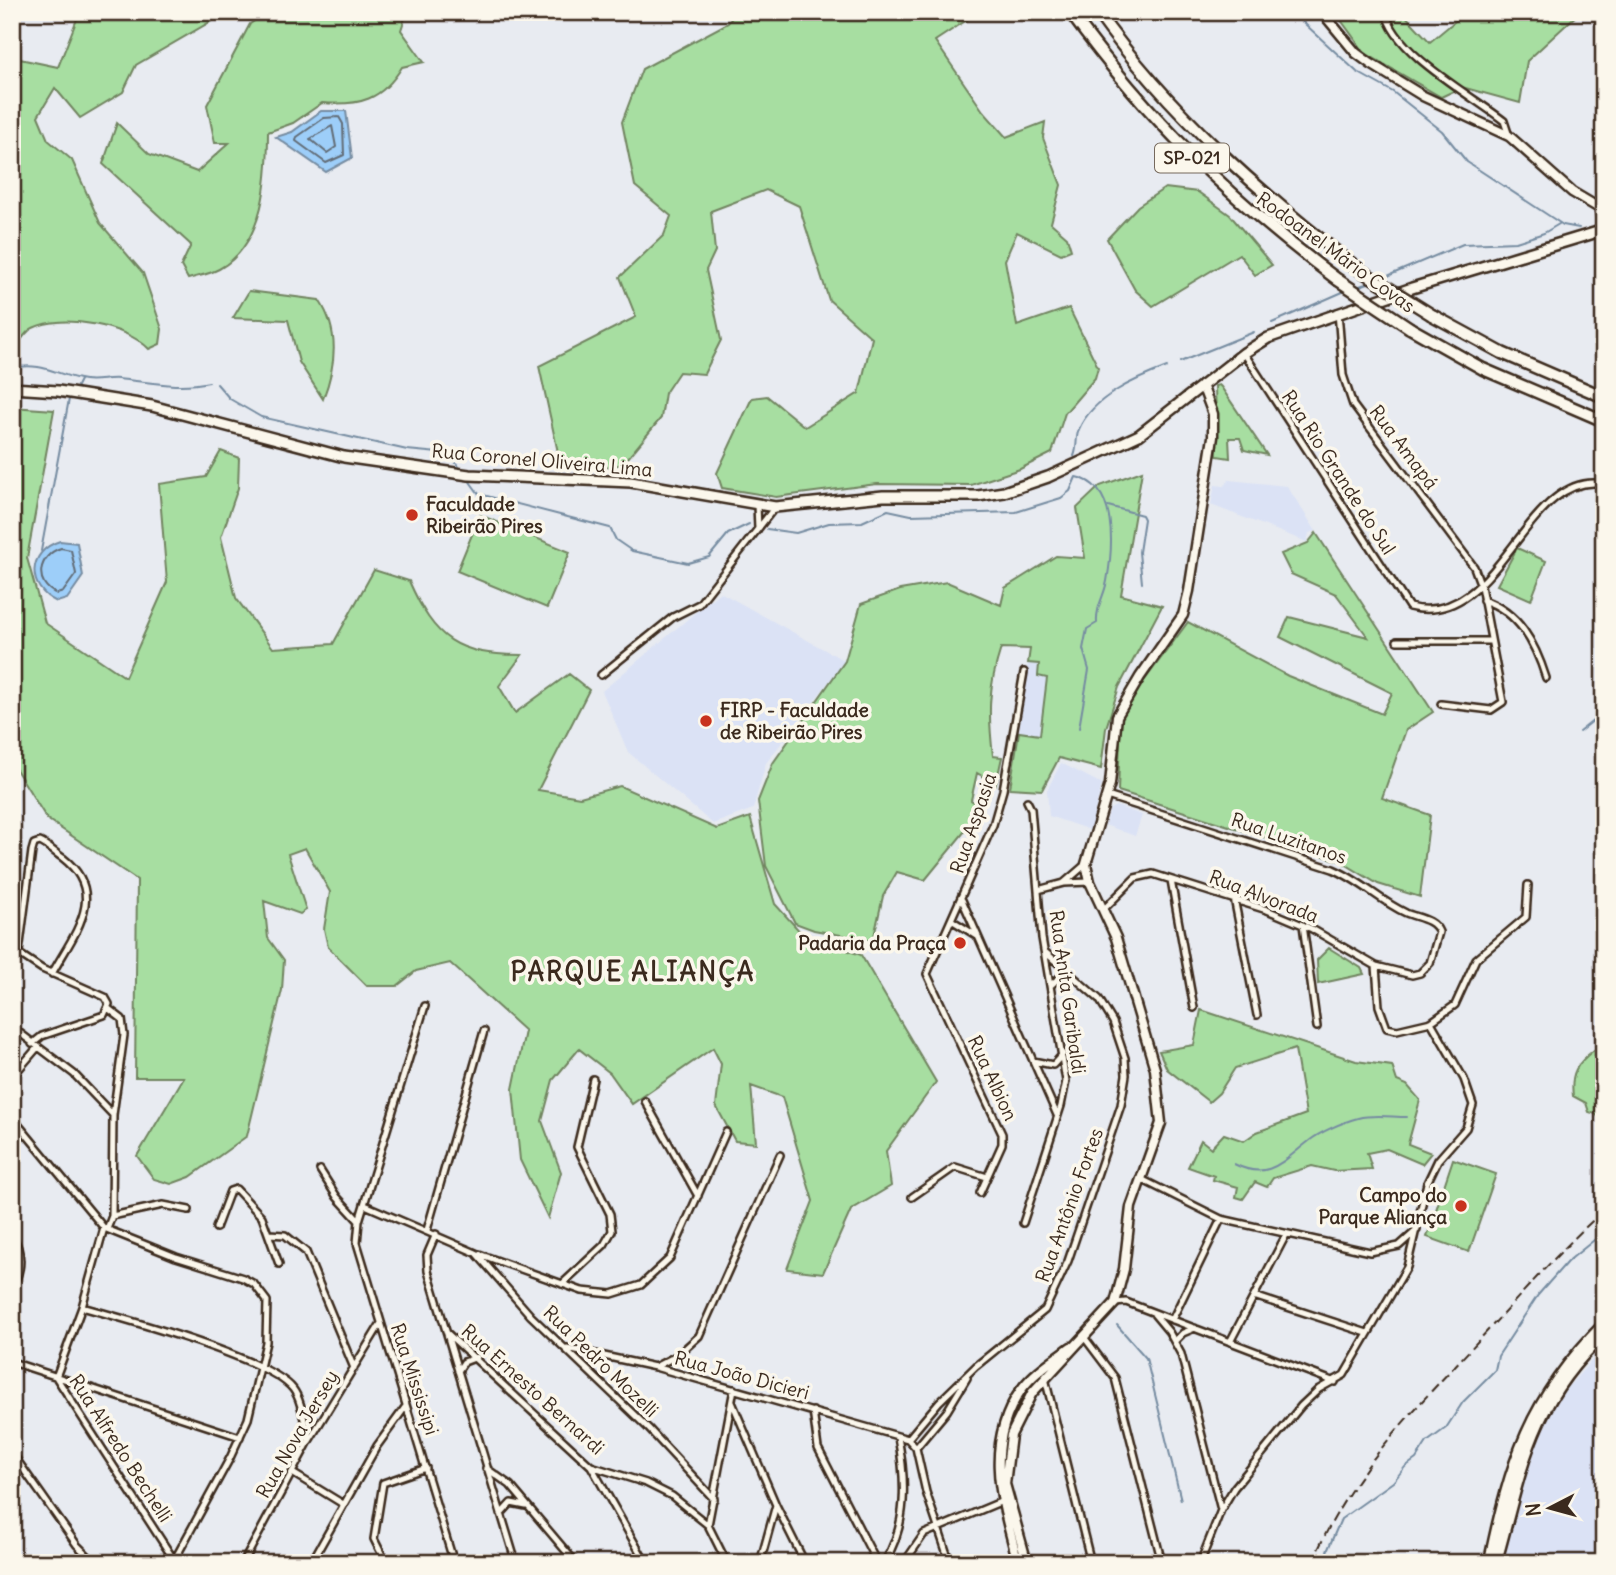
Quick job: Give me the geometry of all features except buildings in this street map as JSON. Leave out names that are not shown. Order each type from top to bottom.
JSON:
[{"type":"highway","name":"Rodoanel Mário Covas","points":[[1070,12],[1140,102],[1185,151],[1252,213],[1338,280],[1410,328],[1494,375],[1604,421]]},
{"type":"highway","name":"Rodoanel Mário Covas","points":[[1097,12],[1149,78],[1206,141],[1360,270],[1432,315],[1502,353],[1604,397]]},
{"type":"main road","points":[[1322,12],[1350,47],[1371,64],[1423,96],[1509,136],[1554,177],[1602,210],[1604,230]]},
{"type":"main road","name":"Rua Coronel Oliveira Lima","points":[[12,388],[58,391],[152,406],[344,457],[469,475],[631,482],[775,508],[883,496],[953,498],[1004,492],[1084,462],[1139,435],[1244,353],[1268,338],[1338,313],[1604,230]]},
{"type":"main road","points":[[1027,1563],[1004,1500],[1005,1468],[1011,1435],[1024,1406],[1045,1378],[1115,1303],[1124,1269],[1131,1207],[1161,1123],[1160,1098],[1129,978],[1104,909],[1090,882],[1086,864],[1107,796],[1117,716],[1183,615],[1189,591],[1213,437],[1213,414],[1202,385]]},
{"type":"main road","points":[[1489,1563],[1508,1480],[1525,1431],[1553,1381],[1604,1324]]},
{"type":"main road","points":[[1496,1563],[1519,1471],[1535,1429],[1567,1373],[1604,1335]]},
{"type":"main road","points":[[1018,1563],[1004,1500],[999,1458],[1014,1403],[1036,1374],[1084,1337]]},
{"type":"street","points":[[1386,12],[1391,27],[1417,55],[1504,121],[1509,136]]},
{"type":"street","name":"Rua Amapá","points":[[1338,313],[1343,375],[1353,405],[1474,567],[1481,586],[1503,694],[1501,706],[1491,710],[1441,704]]},
{"type":"street","name":"Rua Rio Grande do Sul","points":[[1244,353],[1409,607],[1434,608],[1445,605],[1481,586]]},
{"type":"street","points":[[1481,586],[1517,539],[1559,496],[1581,483],[1604,484]]},
{"type":"street","points":[[757,505],[759,525]]},
{"type":"street","points":[[601,675],[673,617],[699,604],[775,508]]},
{"type":"street","points":[[1483,600],[1510,612],[1519,624],[1546,678]]},
{"type":"street","points":[[1397,641],[1491,641]]},
{"type":"street","name":"Rua Aspasia","points":[[927,977],[962,900],[1003,793],[1024,672]]},
{"type":"street","name":"Rua Luzitanos","points":[[1107,796],[1280,850],[1351,877],[1392,905],[1435,925],[1439,930],[1438,940]]},
{"type":"street","name":"Rua Anita Garibaldi","points":[[1023,1223],[1066,1080],[1045,952],[1031,809],[1027,802]]},
{"type":"street","points":[[19,952],[33,846],[38,842],[67,862],[81,880],[84,892],[83,916],[52,974]]},
{"type":"street","points":[[1065,883],[1086,864]]},
{"type":"street","name":"Rua Alvorada","points":[[1104,909],[1135,878],[1153,874],[1234,898],[1303,925],[1376,966],[1412,975],[1420,974],[1430,963],[1438,940]]},
{"type":"street","points":[[1171,880],[1194,1007]]},
{"type":"street","points":[[1038,890],[1065,883],[1090,882]]},
{"type":"street","points":[[1376,966],[1379,1006],[1387,1028],[1397,1030],[1431,1022],[1455,1005],[1476,959],[1516,929],[1526,917],[1528,885]]},
{"type":"street","points":[[1234,898],[1257,1015]]},
{"type":"street","points":[[962,900],[1057,1116]]},
{"type":"street","points":[[953,921],[977,936]]},
{"type":"street","points":[[1303,925],[1317,1027]]},
{"type":"street","points":[[12,949],[52,974],[104,998],[109,1009],[104,1015],[42,1036],[12,1077]]},
{"type":"street","name":"Rua Antônio Fortes","points":[[908,1439],[939,1402],[970,1372],[1045,1310],[1068,1261],[1125,1091],[1125,1058],[1113,1021],[1099,999],[1045,952]]},
{"type":"street","points":[[1051,985],[1067,971]]},
{"type":"street","name":"Rua Albion","points":[[927,977],[1002,1134],[1002,1144],[980,1193]]},
{"type":"street","name":"Rua Mississipi","points":[[425,1006],[359,1221],[359,1253],[454,1563]]},
{"type":"street","name":"Rua Alfredo Bechelli","points":[[109,1009],[122,1019],[124,1035],[113,1115],[112,1216],[56,1377],[176,1561]]},
{"type":"street","points":[[1200,1563],[1221,1510],[1253,1464],[1301,1406],[1319,1389],[1344,1375],[1402,1278],[1432,1169],[1466,1128],[1473,1105],[1464,1080],[1431,1022]]},
{"type":"street","points":[[12,1027],[74,1074],[113,1115]]},
{"type":"street","points":[[427,1230],[484,1031]]},
{"type":"street","points":[[1034,1061],[1053,1065],[1063,1053]]},
{"type":"street","points":[[562,1284],[604,1245],[612,1231],[605,1202],[577,1147],[593,1079]]},
{"type":"street","points":[[645,1101],[698,1196]]},
{"type":"street","points":[[12,1116],[106,1229],[254,1283],[263,1292],[269,1309],[261,1370],[240,1437],[176,1561],[164,1563]]},
{"type":"street","points":[[476,1253],[582,1292],[612,1294],[641,1285],[670,1258],[726,1132]]},
{"type":"street","points":[[655,1367],[678,1355],[699,1336],[780,1155]]},
{"type":"street","points":[[912,1197],[955,1167],[987,1177]]},
{"type":"street","points":[[320,1170],[337,1197],[359,1221]]},
{"type":"street","points":[[1141,1179],[1221,1219],[1376,1253],[1399,1246],[1417,1230]]},
{"type":"street","points":[[216,1228],[230,1191],[234,1188],[258,1211],[279,1264]]},
{"type":"street","points":[[112,1216],[163,1205],[189,1210]]},
{"type":"street","name":"Rua Pedro Mozelli","points":[[365,1205],[476,1253],[531,1316],[648,1428],[714,1499]]},
{"type":"street","points":[[1172,1320],[1221,1219]]},
{"type":"street","points":[[269,1234],[285,1235],[306,1252],[354,1368]]},
{"type":"street","points":[[436,1234],[427,1262],[457,1373],[516,1563]]},
{"type":"street","points":[[12,1235],[20,1249],[20,1263],[12,1286]]},
{"type":"street","points":[[1230,1342],[1286,1235]]},
{"type":"street","points":[[1254,1296],[1367,1333]]},
{"type":"street","points":[[1115,1303],[1126,1302],[1335,1382]]},
{"type":"street","points":[[82,1307],[231,1354],[261,1370],[295,1391],[309,1441]]},
{"type":"street","points":[[1152,1312],[1175,1341],[1199,1417],[1221,1510]]},
{"type":"street","name":"Rua Nova Jersey","points":[[243,1563],[294,1474],[309,1441],[381,1323]]},
{"type":"street","points":[[1175,1341],[1183,1332],[1195,1328]]},
{"type":"street","name":"Rua Ernesto Bernardi","points":[[447,1333],[477,1357],[591,1466],[646,1483],[672,1496],[708,1525]]},
{"type":"street","points":[[1084,1337],[1115,1378],[1162,1563]]},
{"type":"street","name":"Rua João Dicieri","points":[[566,1348],[655,1367],[908,1439]]},
{"type":"street","points":[[457,1373],[464,1362],[477,1357]]},
{"type":"street","points":[[12,1362],[240,1437]]},
{"type":"street","points":[[916,1448],[947,1412],[970,1372]]},
{"type":"street","points":[[1045,1378],[1091,1563]]},
{"type":"street","points":[[727,1563],[708,1525],[734,1389]]},
{"type":"street","points":[[732,1402],[776,1505],[805,1563]]},
{"type":"street","points":[[311,1563],[386,1432],[406,1406]]},
{"type":"street","points":[[813,1410],[818,1448],[877,1563]]},
{"type":"street","points":[[884,1563],[900,1528],[904,1500],[904,1468],[898,1437]]},
{"type":"street","points":[[908,1439],[916,1448],[950,1563]]},
{"type":"street","points":[[12,1453],[88,1560],[114,1563]]},
{"type":"street","points":[[591,1466],[646,1563]]},
{"type":"street","points":[[386,1563],[374,1539],[383,1483],[426,1468]]},
{"type":"street","points":[[486,1468],[510,1485],[576,1563]]},
{"type":"street","points":[[294,1474],[343,1504]]},
{"type":"street","points":[[904,1563],[919,1538],[1004,1500]]},
{"type":"street","points":[[501,1514],[511,1503],[526,1506]]},
{"type":"street","points":[[760,1563],[776,1505]]},
{"type":"street","points":[[888,1556],[897,1563]]},
{"type":"shaded area","points":[[1229,480],[1287,486],[1316,531],[1309,533],[1307,542],[1211,505],[1215,485],[1224,486]]},
{"type":"shaded area","name":"FIRP - Faculdade de Ribeirão Pires","points":[[720,592],[845,661],[766,763],[753,809],[713,824],[628,752],[602,691]]},
{"type":"shaded area","points":[[1028,663],[1039,664],[1047,677],[1040,735],[1019,732]]},
{"type":"shaded area","points":[[1061,763],[1102,784],[1090,830],[1049,816],[1047,790]]},
{"type":"shaded area","points":[[1116,806],[1142,815],[1135,836],[1105,825],[1110,809]]},
{"type":"shaded area","points":[[1604,1347],[1604,1563],[1503,1563],[1530,1455],[1546,1420],[1565,1390]]},
{"type":"green space","points":[[75,12],[217,12],[215,19],[136,65],[123,92],[80,118],[55,88],[38,116],[48,140],[72,160],[100,223],[143,273],[162,329],[160,344],[149,349],[139,341],[111,328],[77,322],[46,324],[31,329],[21,340],[12,338],[12,50],[20,59],[58,67],[77,19]]},
{"type":"green space","points":[[267,12],[407,12],[401,30],[424,62],[402,67],[378,94],[359,102],[322,103],[293,123],[268,132],[265,189],[255,227],[234,258],[219,269],[188,279],[181,266],[191,245],[103,164],[117,123],[149,154],[197,172],[229,143],[215,143],[207,105],[250,24]]},
{"type":"green space","points":[[736,12],[979,12],[935,41],[983,111],[1006,137],[1045,122],[1043,138],[1061,185],[1051,223],[1067,237],[1071,250],[1061,254],[1017,232],[1005,260],[1017,326],[1069,308],[1098,367],[1095,378],[1065,413],[1052,453],[1020,469],[971,485],[877,484],[776,497],[722,488],[717,473],[752,398],[767,396],[805,427],[859,393],[872,338],[829,300],[799,206],[766,190],[711,211],[715,251],[706,270],[721,340],[704,374],[679,372],[665,393],[661,418],[623,464],[607,467],[559,457],[539,366],[636,317],[620,277],[664,235],[671,216],[635,186],[622,122],[642,69],[728,23]]},
{"type":"green space","points":[[1335,12],[1402,12],[1430,42],[1466,12],[1580,12],[1527,61],[1520,103],[1462,87],[1441,97],[1365,53]]},
{"type":"green space","points":[[1165,188],[1198,192],[1230,215],[1272,265],[1255,275],[1239,254],[1153,306],[1135,290],[1107,239],[1138,206]]},
{"type":"green space","points":[[249,291],[319,300],[330,324],[334,348],[331,374],[323,399],[299,362],[288,320],[233,318]]},
{"type":"green space","points":[[1219,385],[1267,455],[1244,450],[1240,438],[1229,438],[1230,458],[1217,456],[1215,386]]},
{"type":"green space","points":[[12,407],[54,410],[27,558],[45,623],[125,677],[167,582],[159,484],[206,477],[221,451],[239,458],[238,488],[221,537],[236,598],[273,648],[333,644],[374,570],[409,581],[428,617],[451,640],[481,652],[522,655],[499,686],[515,713],[569,674],[589,690],[538,790],[580,797],[620,786],[717,829],[750,817],[775,904],[803,935],[861,955],[936,1082],[886,1151],[891,1186],[851,1210],[823,1273],[787,1269],[813,1201],[782,1097],[751,1086],[756,1143],[735,1141],[716,1106],[721,1064],[713,1048],[632,1104],[610,1073],[579,1049],[553,1080],[542,1121],[561,1172],[548,1218],[520,1160],[513,1089],[525,1031],[450,963],[416,971],[397,986],[367,986],[328,947],[324,929],[330,892],[305,848],[288,854],[306,910],[300,914],[264,901],[268,938],[284,960],[282,990],[247,1136],[190,1177],[171,1184],[154,1179],[137,1156],[184,1077],[135,1077],[137,880],[47,819],[12,763]]},
{"type":"green space","points":[[1142,471],[1121,595],[1162,606],[1119,687],[1106,728],[1101,769],[1059,758],[1042,790],[1010,788],[1019,732],[1040,735],[1047,678],[1038,676],[1039,664],[1028,663],[1030,649],[1001,648],[991,689],[990,727],[993,756],[1002,757],[996,784],[977,773],[971,800],[983,809],[925,880],[897,872],[883,896],[873,941],[814,930],[795,923],[766,866],[758,801],[773,763],[845,661],[861,604],[900,590],[947,582],[1001,605],[1005,588],[1056,556],[1085,558],[1077,508],[1100,486]]},
{"type":"green space","points":[[480,515],[570,552],[547,608],[457,571]]},
{"type":"green space","points":[[1316,533],[1433,712],[1406,730],[1382,798],[1430,815],[1420,897],[1378,884],[1340,861],[1118,791],[1121,712],[1188,622],[1288,676],[1382,714],[1392,693],[1280,637],[1289,617],[1368,637],[1336,594],[1291,574],[1281,554],[1308,543]]},
{"type":"green space","points":[[1517,548],[1546,561],[1531,600],[1497,585]]},
{"type":"green space","points":[[1329,948],[1361,968],[1364,974],[1318,984],[1317,960]]},
{"type":"green space","points":[[1201,1010],[1356,1061],[1392,1066],[1397,1081],[1407,1085],[1420,1100],[1408,1144],[1431,1153],[1422,1164],[1387,1149],[1367,1153],[1372,1169],[1334,1171],[1312,1166],[1273,1178],[1267,1187],[1255,1182],[1243,1199],[1236,1197],[1238,1187],[1213,1180],[1214,1176],[1188,1167],[1201,1140],[1211,1148],[1224,1134],[1244,1141],[1257,1132],[1306,1114],[1295,1049],[1235,1068],[1219,1093],[1209,1102],[1167,1069],[1159,1051],[1194,1045]]},
{"type":"green space","points":[[1594,1050],[1604,1050],[1604,1125],[1596,1114],[1589,1112],[1586,1103],[1573,1096],[1576,1069]]},
{"type":"green space","name":"Campo do Parque Aliança","points":[[1453,1159],[1496,1174],[1469,1252],[1427,1237]]},
{"type":"water","points":[[321,111],[346,111],[352,158],[326,172],[276,137],[292,132]]},
{"type":"water","points":[[60,541],[77,543],[83,576],[67,599],[57,602],[40,588],[34,570],[41,553]]},
{"type":"waterway","points":[[1292,12],[1357,72],[1393,92],[1442,131],[1467,162],[1563,225],[1579,228]]},
{"type":"waterway","points":[[1383,278],[1463,244],[1516,242],[1544,233],[1559,224]]},
{"type":"waterway","points":[[1597,238],[1604,246]]},
{"type":"waterway","points":[[1357,287],[1371,282]]},
{"type":"waterway","points":[[1272,323],[1345,291]]},
{"type":"waterway","points":[[1180,362],[1254,332]]},
{"type":"waterway","points":[[12,368],[33,366],[89,380],[118,379],[175,385],[209,382]]},
{"type":"waterway","points":[[1074,456],[1079,429],[1094,408],[1129,383],[1167,367]]},
{"type":"waterway","points":[[77,386],[80,380]]},
{"type":"waterway","points":[[217,384],[230,399],[261,417],[407,450],[449,454],[460,468]]},
{"type":"waterway","points":[[41,551],[69,399]]},
{"type":"waterway","points":[[767,529],[796,533],[829,523],[862,522],[888,510],[911,515],[1016,512],[1061,498],[1070,491],[1076,477],[1090,482],[1106,505],[1110,520],[1111,552],[1097,623],[1087,629],[1083,649],[1089,670],[1079,728]]},
{"type":"waterway","points":[[468,479],[479,494],[610,528],[616,540],[632,551],[688,563],[709,557],[728,534],[749,524]]},
{"type":"waterway","points":[[1108,506],[1142,515],[1144,519],[1139,552],[1142,583]]},
{"type":"waterway","points":[[1579,732],[1604,712]]},
{"type":"waterway","points":[[1234,1164],[1256,1171],[1266,1170],[1282,1162],[1319,1134],[1346,1122],[1370,1116],[1407,1117]]},
{"type":"waterway","points":[[1322,1563],[1341,1519],[1393,1482],[1405,1467],[1416,1459],[1427,1442],[1446,1428],[1463,1402],[1495,1370],[1498,1356],[1538,1295],[1567,1262],[1604,1232]]},
{"type":"waterway","points":[[1117,1325],[1146,1358],[1181,1500]]},
{"type":"waterway","points":[[1272,1563],[1290,1560],[1293,1563]]},
{"type":"waterway","points":[[1299,1563],[1306,1561]]},
{"type":"railway","points":[[1312,1563],[1346,1499],[1385,1444],[1540,1274],[1604,1210]]},
{"type":"place","name":"Faculdade Ribeirão Pires","points":[[412,515]]},
{"type":"place","name":"FIRP - Faculdade de Ribeirão Pires","points":[[706,721]]},
{"type":"place","name":"Padaria da Praça","points":[[960,943]]},
{"type":"place","name":"Campo do Parque Aliança","points":[[1461,1206]]},
{"type":"district","name":"PARQUE ALIANÇA","points":[[633,972]]}]
